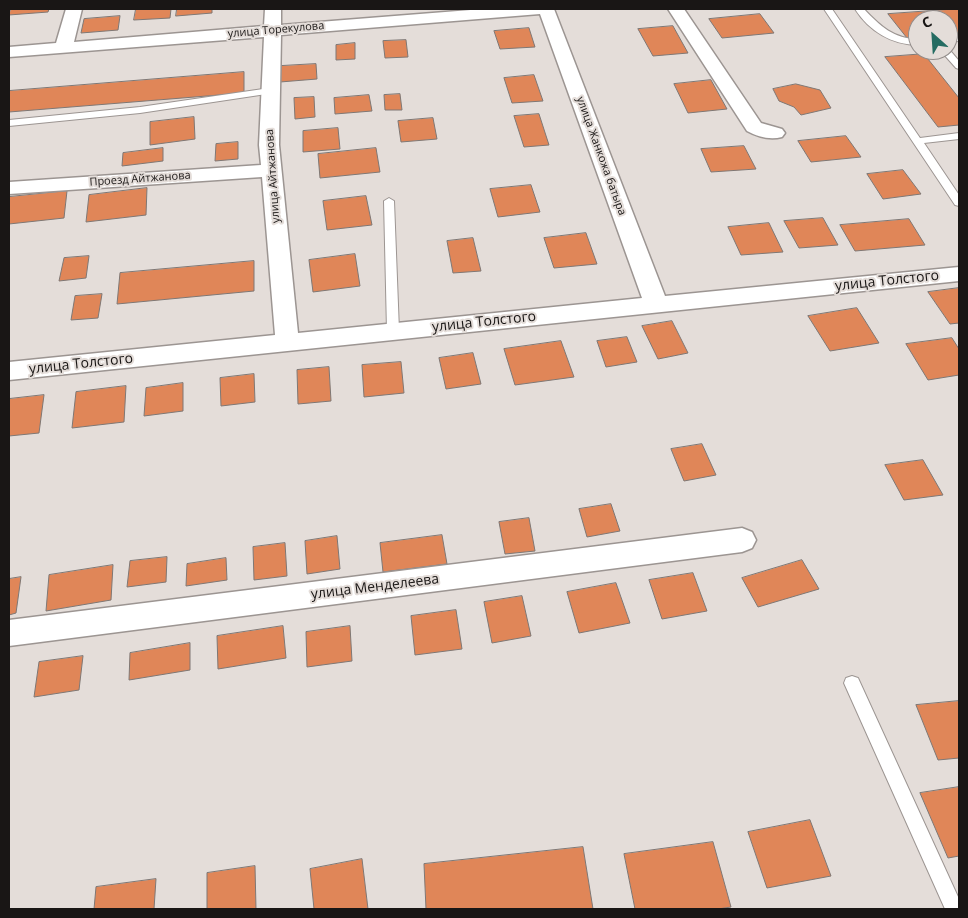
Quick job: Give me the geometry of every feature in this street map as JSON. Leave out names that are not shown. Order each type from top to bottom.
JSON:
[{"type":"street","points":[[63,48],[74,9]]},
{"type":"street","name":"улица Айтжанова","points":[[273,9],[269,145],[287,342]]},
{"type":"street","name":"улица Торекулова","points":[[9,52],[544,9]]},
{"type":"street","name":"улица Жанкожа батыра","points":[[544,9],[656,304]]},
{"type":"street","points":[[676,9],[754,127],[762,131],[775,133]]},
{"type":"street","name":"Проезд Айтжанова","points":[[9,188],[271,170]]},
{"type":"street","name":"улица Толстого","points":[[9,371],[959,274]]},
{"type":"street","name":"улица Менделеева","points":[[9,633],[742,540]]},
{"type":"lane","points":[[828,9],[959,203]]},
{"type":"lane","points":[[858,9],[876,27],[895,40],[908,41]]},
{"type":"lane","points":[[9,123],[60,119],[208,101],[270,91]]},
{"type":"lane","points":[[917,141],[959,136]]},
{"type":"lane","points":[[389,201],[393,331]]},
{"type":"lane","points":[[852,683],[954,909]]},
{"type":"building","points":[[11,9],[49,9],[48,12],[9,15]]},
{"type":"building","points":[[136,9],[171,9],[170,18],[134,20]]},
{"type":"building","points":[[177,9],[212,9],[212,13],[176,16]]},
{"type":"building","points":[[959,9],[959,33],[958,10],[945,10]]},
{"type":"building","points":[[908,13],[908,38],[907,38],[888,14]]},
{"type":"building","points":[[760,14],[774,33],[722,38],[709,19]]},
{"type":"building","points":[[120,16],[118,30],[81,33],[84,19]]},
{"type":"building","points":[[673,26],[688,53],[653,56],[638,29]]},
{"type":"building","points":[[529,28],[535,47],[500,49],[494,31]]},
{"type":"building","points":[[406,40],[408,57],[385,58],[383,41]]},
{"type":"building","points":[[355,43],[355,59],[336,60],[336,45]]},
{"type":"building","points":[[908,55],[908,60],[929,60],[959,98],[959,125],[938,127],[885,57]]},
{"type":"building","points":[[316,64],[317,79],[280,82],[281,66]]},
{"type":"building","points":[[244,72],[244,93],[9,112],[9,91]]},
{"type":"building","points":[[534,75],[543,101],[512,103],[504,78]]},
{"type":"building","points":[[711,80],[727,109],[688,113],[674,84]]},
{"type":"building","points":[[796,84],[820,90],[831,108],[801,115],[794,107],[779,101],[773,89]]},
{"type":"building","points":[[400,94],[402,110],[385,110],[384,95]]},
{"type":"building","points":[[369,95],[372,111],[335,114],[334,98]]},
{"type":"building","points":[[314,97],[315,117],[295,119],[294,98]]},
{"type":"building","points":[[539,114],[549,145],[524,147],[514,116]]},
{"type":"building","points":[[194,117],[195,139],[150,145],[150,122]]},
{"type":"building","points":[[433,118],[437,139],[401,142],[398,121]]},
{"type":"building","points":[[338,128],[340,149],[303,152],[303,131]]},
{"type":"building","points":[[846,136],[861,157],[811,162],[798,141]]},
{"type":"building","points":[[238,142],[238,159],[215,161],[216,144]]},
{"type":"building","points":[[744,146],[756,169],[711,172],[701,149]]},
{"type":"building","points":[[163,148],[163,161],[122,166],[123,153]]},
{"type":"building","points":[[376,148],[380,172],[320,178],[318,154]]},
{"type":"building","points":[[903,170],[921,194],[883,199],[867,174]]},
{"type":"building","points":[[531,185],[540,212],[498,217],[490,189]]},
{"type":"building","points":[[147,188],[146,215],[86,222],[89,195]]},
{"type":"building","points":[[67,191],[64,218],[9,224],[9,197]]},
{"type":"building","points":[[366,196],[372,225],[327,230],[323,201]]},
{"type":"building","points":[[823,218],[838,245],[799,248],[784,221]]},
{"type":"building","points":[[909,219],[925,245],[855,251],[840,225]]},
{"type":"building","points":[[769,223],[783,252],[741,255],[728,227]]},
{"type":"building","points":[[586,233],[597,264],[554,268],[544,238]]},
{"type":"building","points":[[473,238],[481,271],[453,273],[447,241]]},
{"type":"building","points":[[355,254],[360,286],[313,292],[309,260]]},
{"type":"building","points":[[89,256],[86,278],[59,281],[64,258]]},
{"type":"building","points":[[254,261],[254,291],[117,304],[120,273]]},
{"type":"building","points":[[959,288],[959,323],[950,324],[928,292]]},
{"type":"building","points":[[102,294],[98,318],[71,320],[75,296]]},
{"type":"building","points":[[857,308],[879,343],[830,351],[808,316]]},
{"type":"building","points":[[672,321],[688,353],[658,359],[642,326]]},
{"type":"building","points":[[627,337],[637,362],[606,367],[597,341]]},
{"type":"building","points":[[952,338],[959,349],[959,375],[928,380],[906,344]]},
{"type":"building","points":[[561,341],[574,377],[515,385],[504,349]]},
{"type":"building","points":[[473,353],[481,384],[446,389],[439,358]]},
{"type":"building","points":[[401,362],[404,393],[364,397],[362,365]]},
{"type":"building","points":[[329,367],[331,401],[298,404],[297,370]]},
{"type":"building","points":[[254,374],[255,402],[221,406],[220,378]]},
{"type":"building","points":[[183,383],[183,411],[144,416],[146,388]]},
{"type":"building","points":[[126,386],[124,422],[72,428],[76,392]]},
{"type":"building","points":[[44,395],[39,433],[9,436],[9,399]]},
{"type":"building","points":[[702,444],[716,475],[684,481],[671,449]]},
{"type":"building","points":[[923,460],[943,495],[904,500],[885,465]]},
{"type":"building","points":[[611,504],[620,531],[587,537],[579,509]]},
{"type":"building","points":[[529,518],[535,551],[505,554],[499,522]]},
{"type":"building","points":[[442,535],[447,564],[383,572],[380,543]]},
{"type":"building","points":[[337,536],[340,569],[307,574],[305,541]]},
{"type":"building","points":[[285,543],[287,576],[254,580],[253,547]]},
{"type":"building","points":[[167,557],[166,582],[127,587],[130,561]]},
{"type":"building","points":[[226,558],[227,580],[186,586],[187,564]]},
{"type":"building","points":[[802,560],[819,589],[758,607],[742,578]]},
{"type":"building","points":[[113,565],[111,600],[46,611],[49,575]]},
{"type":"building","points":[[693,573],[707,611],[662,619],[649,580]]},
{"type":"building","points":[[21,577],[16,613],[9,615],[9,579]]},
{"type":"building","points":[[616,583],[630,623],[579,633],[567,592]]},
{"type":"building","points":[[522,596],[531,636],[492,643],[484,602]]},
{"type":"building","points":[[456,610],[462,649],[415,655],[411,616]]},
{"type":"building","points":[[283,626],[286,658],[218,669],[217,636]]},
{"type":"building","points":[[350,626],[352,661],[307,667],[306,632]]},
{"type":"building","points":[[190,643],[190,670],[129,680],[130,653]]},
{"type":"building","points":[[83,656],[79,690],[34,697],[39,662]]},
{"type":"building","points":[[959,701],[959,758],[938,760],[916,705]]},
{"type":"building","points":[[959,787],[959,856],[948,858],[920,793]]},
{"type":"building","points":[[810,820],[831,876],[767,888],[748,832]]},
{"type":"building","points":[[713,842],[731,907],[718,909],[635,909],[624,854]]},
{"type":"building","points":[[583,847],[593,909],[426,909],[424,864]]},
{"type":"building","points":[[362,859],[368,909],[314,909],[310,869]]},
{"type":"building","points":[[255,866],[256,909],[207,909],[207,873]]},
{"type":"building","points":[[156,879],[154,909],[94,909],[96,887]]}]
